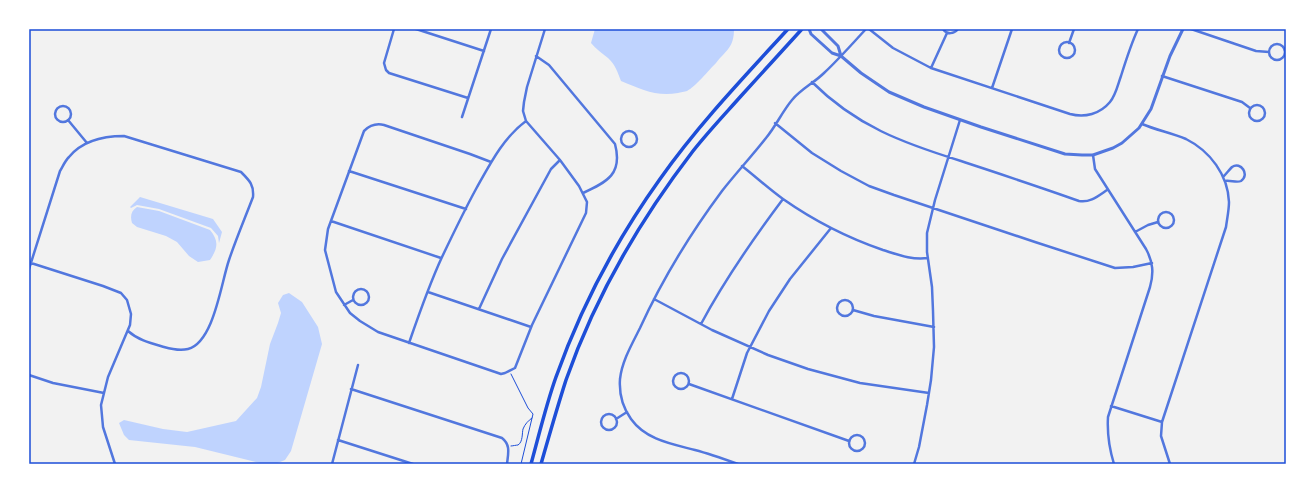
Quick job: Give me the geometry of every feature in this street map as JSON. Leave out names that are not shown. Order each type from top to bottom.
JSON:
[{"type":"main road","points":[[531,464],[546,407],[570,343],[600,278],[623,236],[660,178],[684,146],[788,29]]},
{"type":"main road","points":[[541,464],[556,411],[579,347],[602,296],[632,240],[668,184],[694,150],[718,121],[802,29]]},
{"type":"street","points":[[394,29],[384,63],[386,70],[389,73],[468,98]]},
{"type":"street","points":[[416,29],[484,51]]},
{"type":"street","points":[[462,118],[491,29]]},
{"type":"street","points":[[491,162],[379,124],[371,125],[364,131],[349,171],[328,229],[325,250],[336,292],[350,313],[371,329],[501,374],[515,368],[532,327],[586,212],[587,202],[579,186],[560,160],[526,121],[523,110],[527,87],[545,29]]},
{"type":"street","points":[[809,29],[811,34],[832,53],[841,56],[861,73],[889,92],[960,120],[1065,154],[1093,155],[1122,144],[1142,124],[1151,109],[1162,76],[1183,29]]},
{"type":"street","points":[[820,29],[838,46],[841,56]]},
{"type":"street","points":[[738,464],[720,457],[654,438],[645,433],[638,427],[627,412],[622,400],[620,380],[622,371],[631,348],[667,275],[690,237],[722,191],[766,138],[792,100],[823,74],[866,29]]},
{"type":"street","points":[[869,29],[892,48],[931,68],[1070,114],[1082,116],[1095,113],[1106,106],[1113,98],[1138,29]]},
{"type":"street","points":[[943,29],[947,33]]},
{"type":"street","points":[[947,33],[952,33],[958,29]]},
{"type":"street","points":[[992,88],[1012,29]]},
{"type":"street","points":[[1069,43],[1074,29]]},
{"type":"street","points":[[1191,29],[1256,51],[1269,52]]},
{"type":"street","points":[[931,68],[947,33]]},
{"type":"street","points":[[1064,43],[1069,43],[1074,48],[1074,53],[1069,58],[1064,58],[1059,52],[1060,46],[1064,43]]},
{"type":"street","points":[[1277,44],[1282,45],[1285,51],[1284,56],[1277,60],[1272,57],[1269,52],[1270,47],[1277,44]]},
{"type":"street","points":[[536,56],[549,65],[615,144],[617,160],[614,172],[607,181],[583,193]]},
{"type":"street","points":[[1162,76],[1242,102],[1250,108]]},
{"type":"street","points":[[812,82],[830,100],[854,116],[876,130],[908,144],[1079,201],[1087,201],[1107,190]]},
{"type":"street","points":[[1254,105],[1261,106],[1265,113],[1264,117],[1256,121],[1251,119],[1249,114],[1250,108],[1254,105]]},
{"type":"street","points":[[66,106],[70,110],[71,115],[68,120],[64,122],[57,119],[55,112],[58,107],[66,106]]},
{"type":"street","points":[[68,120],[88,143]]},
{"type":"street","points":[[914,464],[929,393],[934,347],[932,287],[928,258],[927,233],[960,120]]},
{"type":"street","points":[[409,343],[441,258],[466,209],[491,162],[504,143],[526,121]]},
{"type":"street","points":[[775,124],[812,153],[850,176],[883,192],[1115,268],[1133,267],[1152,263]]},
{"type":"street","points":[[1142,124],[1185,139],[1199,147],[1217,166],[1225,181],[1229,202],[1226,227],[1162,422],[1161,436],[1170,464]]},
{"type":"street","points":[[626,132],[631,132],[637,137],[636,144],[631,147],[625,147],[622,142],[621,138],[626,132]]},
{"type":"street","points":[[29,269],[60,171],[69,157],[77,149],[88,143],[104,137],[124,136],[241,172],[251,183],[253,197],[229,261],[216,310],[206,334],[196,344],[188,349],[173,349],[141,340],[128,331]]},
{"type":"street","points":[[615,144],[622,142]]},
{"type":"street","points":[[1093,155],[1095,169],[1146,249],[1152,263],[1153,272],[1150,287],[1108,417],[1107,435],[1114,464]]},
{"type":"street","points":[[479,310],[502,259],[551,169],[560,160]]},
{"type":"street","points":[[742,166],[783,199],[831,228],[860,241],[909,258],[928,258]]},
{"type":"street","points":[[1223,177],[1233,167],[1236,166],[1243,168],[1243,178],[1241,181],[1225,181]]},
{"type":"street","points":[[349,171],[466,209]]},
{"type":"street","points":[[701,324],[744,252],[783,199]]},
{"type":"street","points":[[1163,212],[1170,213],[1173,217],[1173,223],[1169,227],[1164,228],[1158,222],[1159,215],[1163,212]]},
{"type":"street","points":[[331,221],[441,258]]},
{"type":"street","points":[[1135,232],[1148,225],[1158,222]]},
{"type":"street","points":[[732,399],[750,347],[770,311],[790,279],[831,228]]},
{"type":"street","points":[[31,263],[121,293],[126,300],[131,314],[130,324],[108,377],[101,405],[103,427],[115,464]]},
{"type":"street","points":[[358,290],[363,290],[368,294],[368,300],[365,304],[360,305],[355,303],[353,300],[353,295],[358,290]]},
{"type":"street","points":[[428,292],[532,327]]},
{"type":"street","points":[[654,299],[701,324],[750,347],[808,369],[882,387],[929,393]]},
{"type":"street","points":[[344,305],[353,300]]},
{"type":"street","points":[[842,300],[847,300],[852,303],[853,310],[850,315],[844,316],[838,311],[838,306],[842,300]]},
{"type":"street","points":[[853,310],[874,316],[934,327]]},
{"type":"street","points":[[332,464],[358,366]]},
{"type":"street","points":[[678,374],[686,374],[689,378],[689,384],[683,389],[678,388],[675,385],[674,378],[678,374]]},
{"type":"street","points":[[29,375],[53,383],[104,393]]},
{"type":"street","points":[[689,384],[849,441]]},
{"type":"street","points":[[351,389],[502,438],[509,446],[507,464]]},
{"type":"street","points":[[1111,406],[1162,422]]},
{"type":"street","points":[[616,419],[627,412]]},
{"type":"street","points":[[611,414],[616,419],[616,425],[610,430],[605,429],[601,425],[602,418],[606,415],[611,414]]},
{"type":"street","points":[[855,435],[860,436],[864,440],[864,445],[859,450],[854,451],[849,446],[849,441],[850,438],[855,435]]},
{"type":"street","points":[[338,440],[413,464]]},
{"type":"path","points":[[510,371],[528,408],[533,414],[521,464]]},
{"type":"path","points":[[509,446],[520,444],[524,428],[532,418]]},
{"type":"water","points":[[595,29],[734,29],[734,35],[729,48],[690,89],[678,93],[663,94],[649,92],[621,81],[613,63],[591,43]]},
{"type":"water","points":[[140,197],[213,219],[222,232],[219,243],[218,236],[211,228],[159,209],[137,205],[131,208],[130,207]]},
{"type":"water","points":[[137,207],[159,211],[210,230],[216,241],[216,248],[210,260],[198,262],[189,256],[177,242],[166,236],[137,227],[132,223],[131,218],[132,212]]},
{"type":"water","points":[[289,293],[302,302],[318,327],[322,344],[291,451],[285,460],[275,464],[260,463],[195,447],[129,440],[124,435],[119,423],[124,420],[163,429],[187,432],[236,421],[257,398],[261,387],[270,344],[281,313],[278,303],[283,295]]}]
